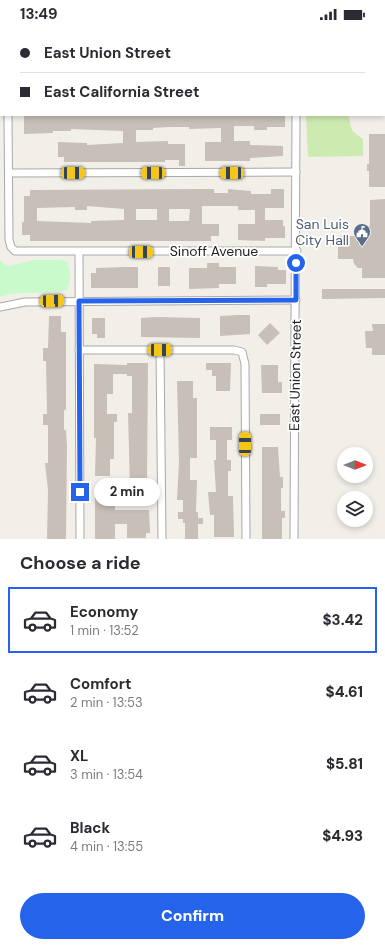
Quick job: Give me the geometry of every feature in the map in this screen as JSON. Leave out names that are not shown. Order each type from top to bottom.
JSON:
[{"type":"street","points":[[8,116],[9,174],[296,172]]},
{"type":"street","name":"East Union Street","points":[[294,539],[293,424],[297,251],[296,116]]},
{"type":"street","name":"Sinoff Avenue","points":[[9,174],[9,240],[13,250],[22,252],[297,251]]},
{"type":"street","points":[[79,252],[80,539]]},
{"type":"street","points":[[0,307],[25,302],[296,300]]},
{"type":"street","points":[[79,350],[234,350],[242,352],[245,364],[246,539]]},
{"type":"street","points":[[160,350],[162,539]]},
{"type":"green space","points":[[306,116],[349,116],[352,130],[363,139],[363,156],[308,157]]},
{"type":"green space","points":[[0,260],[9,266],[34,260],[67,261],[70,276],[67,290],[59,292],[16,293],[0,297]]},
{"type":"building","points":[[24,116],[285,116],[285,127],[267,127],[267,130],[254,130],[254,126],[234,126],[234,141],[250,141],[250,145],[283,146],[283,156],[250,158],[250,161],[205,161],[205,142],[221,142],[221,128],[189,129],[189,127],[169,127],[153,128],[153,130],[136,130],[136,142],[168,141],[168,144],[185,144],[185,166],[179,166],[179,160],[165,160],[165,162],[64,162],[64,157],[58,157],[58,142],[87,143],[87,145],[123,143],[123,131],[71,129],[71,131],[53,131],[53,133],[24,134]]},
{"type":"building","points":[[369,134],[385,134],[385,187],[369,187],[369,171],[367,171],[367,164],[369,164]]},
{"type":"building","points":[[214,189],[214,193],[228,193],[228,189],[251,191],[251,194],[271,194],[271,189],[284,189],[284,208],[265,208],[265,220],[283,220],[283,226],[285,226],[285,238],[265,238],[265,241],[238,240],[238,224],[255,224],[255,210],[238,210],[238,206],[202,206],[202,224],[219,224],[219,236],[211,236],[211,241],[30,241],[30,235],[22,235],[22,222],[24,222],[24,196],[30,196],[30,190]],"holes":[[[87,206],[124,209],[124,220],[91,221],[91,223],[37,221],[37,208],[75,207],[75,210],[87,210]],[[136,209],[157,209],[157,220],[136,220]],[[169,209],[190,209],[189,221],[169,221]]]},
{"type":"building","name":"San Luis City Hall","points":[[385,199],[385,278],[362,278],[362,268],[358,268],[354,264],[353,259],[338,259],[338,236],[359,236],[370,225],[370,200]]},
{"type":"building","points":[[207,263],[219,263],[219,267],[236,267],[236,284],[219,284],[219,288],[189,289],[189,268],[207,268]]},
{"type":"building","points":[[255,266],[278,267],[278,270],[286,270],[286,284],[267,284],[267,287],[255,287]]},
{"type":"building","points":[[138,267],[138,288],[91,288],[91,273],[96,273],[96,268]]},
{"type":"building","points":[[158,267],[170,267],[170,286],[158,286]]},
{"type":"building","points":[[322,289],[385,289],[385,298],[322,299]]},
{"type":"building","points":[[250,315],[250,334],[220,336],[220,316]]},
{"type":"building","points":[[49,316],[61,316],[61,332],[66,332],[66,410],[64,410],[64,430],[66,430],[67,446],[66,539],[47,539],[48,490],[45,463],[48,463],[48,425],[43,425],[43,414],[47,414],[46,361],[43,361],[43,348],[48,348]]},
{"type":"building","points":[[92,318],[105,318],[105,338],[97,338],[97,334],[92,334]]},
{"type":"building","points":[[141,318],[200,318],[200,338],[141,337]]},
{"type":"building","points":[[270,323],[280,333],[267,345],[258,335]]},
{"type":"building","points":[[372,324],[385,324],[385,355],[372,355],[372,348],[366,348],[365,331],[373,331]]},
{"type":"building","points":[[127,363],[148,363],[147,482],[149,482],[149,489],[130,489],[128,413],[132,413],[132,376],[127,376],[127,374],[113,374],[113,394],[107,394],[107,414],[117,414],[117,422],[114,422],[114,459],[110,459],[110,476],[95,476],[96,438],[94,438],[94,364],[127,365]]},
{"type":"building","points":[[206,363],[231,363],[230,391],[216,391],[216,376],[212,376],[212,370],[206,370]]},
{"type":"building","points":[[261,365],[278,365],[278,382],[282,382],[282,393],[262,393]]},
{"type":"building","points":[[177,381],[193,381],[193,398],[197,398],[197,458],[190,458],[190,480],[197,480],[196,512],[198,512],[198,518],[203,518],[203,524],[198,524],[198,539],[185,539],[185,523],[183,523],[183,519],[178,519],[178,512],[183,512],[183,500],[177,500],[179,462]]},
{"type":"building","points":[[260,414],[280,414],[280,425],[260,425]]},
{"type":"building","points":[[210,427],[232,427],[232,440],[227,440],[227,460],[231,460],[231,471],[228,471],[228,496],[233,496],[234,537],[214,537],[214,515],[210,515],[208,492],[216,492],[214,460],[216,460],[216,440],[210,440]]},
{"type":"building","points":[[262,447],[278,447],[280,477],[283,477],[283,488],[281,488],[281,511],[285,511],[285,518],[282,518],[282,539],[262,539]]},
{"type":"building","points":[[95,495],[115,495],[115,510],[149,510],[150,533],[146,533],[146,538],[127,538],[127,524],[115,524],[115,539],[95,539]]},
{"type":"place","name":"San Luis City Hall","points":[[362,247]]},
{"type":"route","points":[[80,492],[79,301],[296,300],[296,263]]}]
